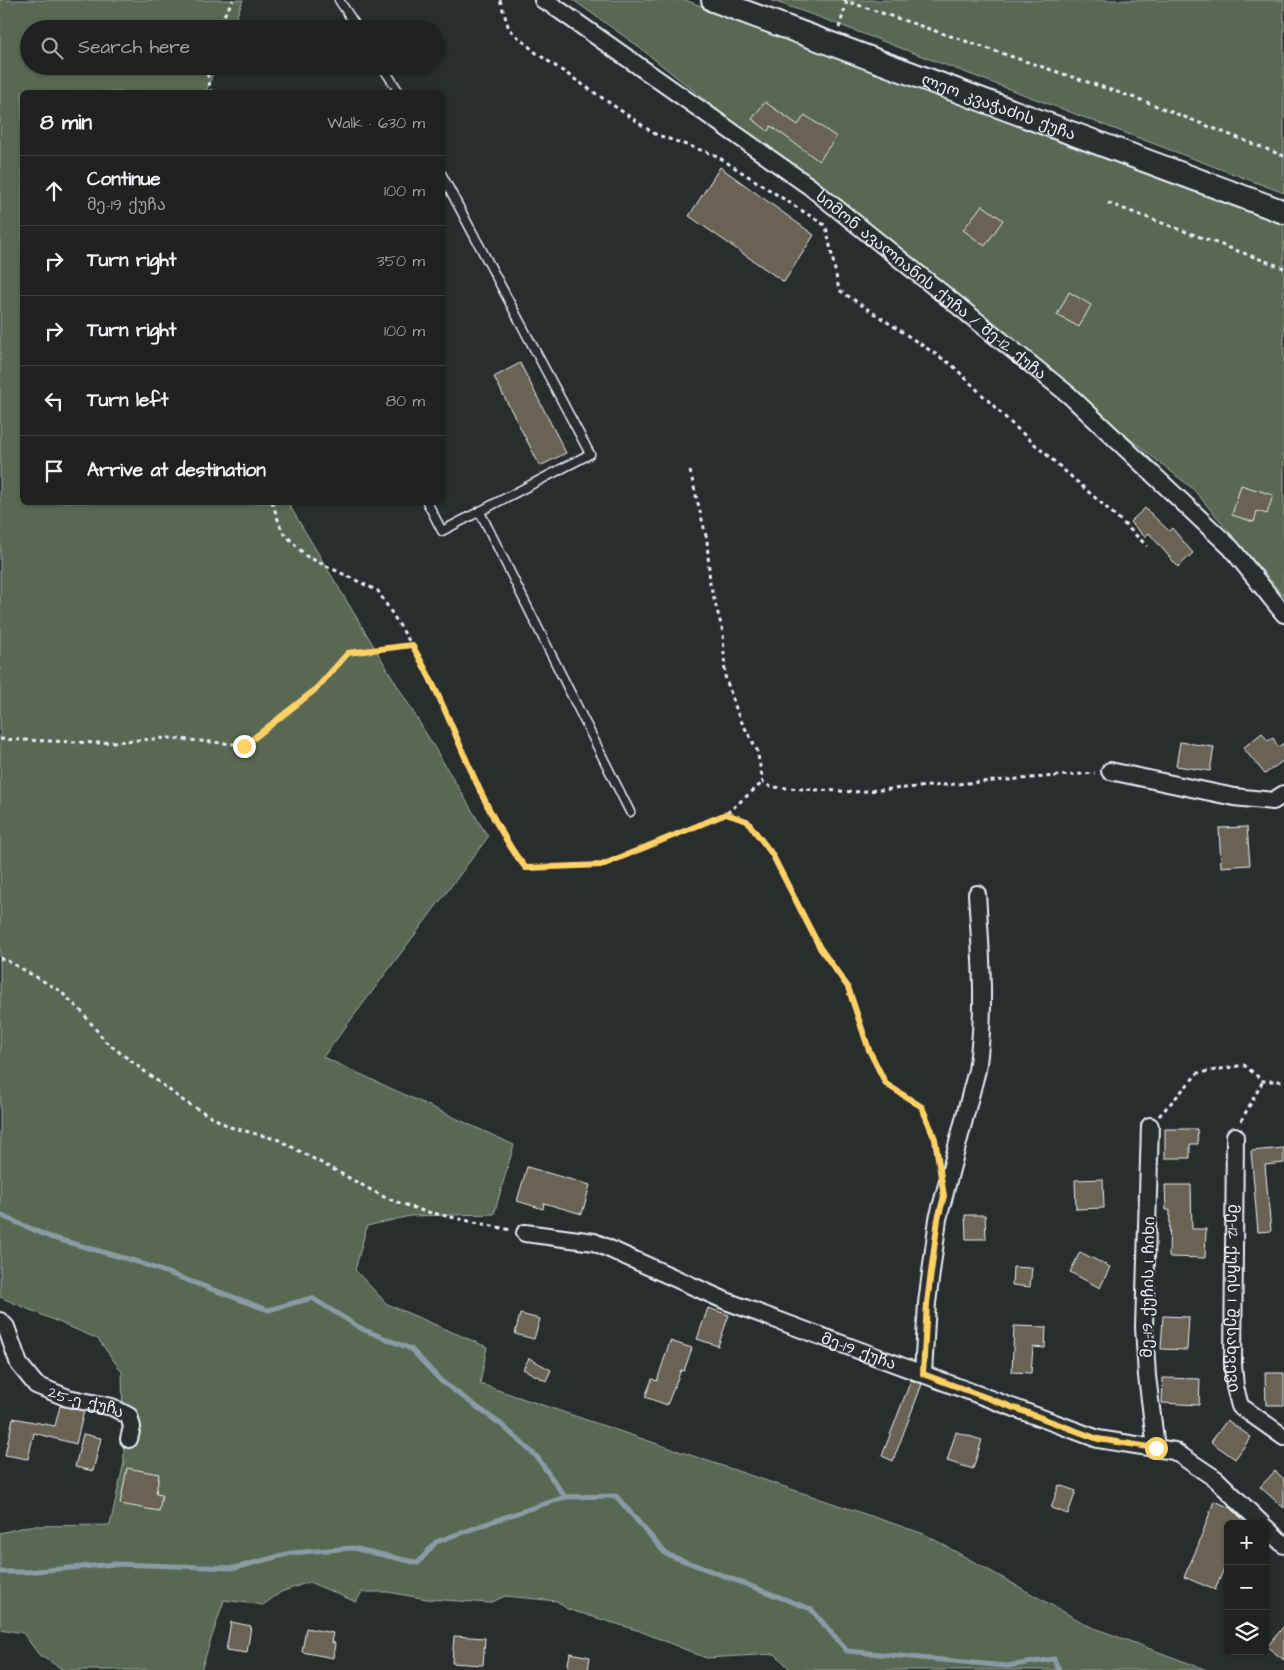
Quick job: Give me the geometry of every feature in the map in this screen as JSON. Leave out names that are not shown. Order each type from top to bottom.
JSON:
[{"type":"main road","name":"ლეო კვაჭაძის ქუჩა","points":[[713,0],[1284,212]]},
{"type":"street","name":"სიმონ ავალიანის ქუჩა / მე-12 ქუჩა","points":[[543,0],[809,186],[1069,395],[1231,548],[1284,614]]},
{"type":"street","points":[[1110,771],[1234,797],[1273,801],[1284,794]]},
{"type":"street","points":[[923,1374],[927,1303],[938,1219],[977,1070],[981,1046],[983,969],[976,894]]},
{"type":"street","name":"მე-19 ქუჩის I ჩიხი","points":[[1150,1126],[1144,1328],[1147,1376],[1156,1448]]},
{"type":"street","name":"მე-12 ქუჩის I შესახვევი","points":[[1235,1136],[1233,1364],[1235,1387],[1240,1406],[1284,1437]]},
{"type":"street","name":"მე-19 ქუჩა","points":[[525,1233],[594,1242],[726,1301],[1098,1439],[1174,1451],[1216,1479],[1258,1520]]},
{"type":"street","name":"25-ე ქუჩა","points":[[0,1320],[6,1327],[19,1364],[36,1385],[68,1398],[112,1407],[128,1416],[132,1427],[129,1439]]},
{"type":"street","points":[[1269,1531],[1284,1545]]},
{"type":"lane","points":[[339,0],[352,20]]},
{"type":"lane","points":[[388,75],[397,90]]},
{"type":"lane","points":[[429,505],[442,531],[590,454],[445,181]]},
{"type":"lane","points":[[480,512],[630,812]]},
{"type":"path","points":[[221,20],[233,0]]},
{"type":"path","points":[[500,0],[509,28],[535,52],[655,134],[715,155],[826,226],[839,290],[952,365],[1012,424],[1147,546]]},
{"type":"path","points":[[834,46],[846,0],[1144,101],[1284,156]]},
{"type":"path","points":[[208,75],[211,90]]},
{"type":"path","points":[[1108,203],[1284,268]]},
{"type":"path","points":[[690,471],[707,540],[710,584],[723,632],[725,676],[740,718],[757,750],[763,782],[771,787],[854,792],[1110,771]]},
{"type":"path","points":[[273,505],[282,531],[306,556],[378,591],[412,645],[453,728],[481,796],[516,856],[526,868],[602,865],[726,814],[763,782]]},
{"type":"path","points":[[0,739],[98,743],[168,738],[244,746],[316,689],[348,653],[412,645]]},
{"type":"path","points":[[726,814],[747,821],[772,854],[820,948],[848,987],[869,1050],[886,1084],[922,1107],[935,1139],[938,1158]]},
{"type":"path","points":[[0,958],[59,990],[82,1012],[106,1042],[185,1102],[230,1127],[279,1140],[386,1198],[423,1211],[525,1233]]},
{"type":"path","points":[[1150,1126],[1198,1073],[1244,1065],[1263,1081],[1284,1081]]},
{"type":"path","points":[[1235,1136],[1244,1114],[1263,1081]]},
{"type":"green space","points":[[0,0],[243,0],[235,20],[20,20],[20,75],[213,75],[207,90],[20,90],[20,505],[289,505],[488,837],[323,1057],[514,1145],[494,1214],[410,1216],[367,1226],[355,1270],[387,1304],[487,1347],[480,1384],[924,1534],[1089,1626],[1207,1670],[791,1670],[775,1654],[706,1658],[640,1631],[567,1609],[557,1601],[505,1596],[490,1603],[427,1599],[388,1592],[362,1592],[356,1602],[309,1582],[281,1592],[263,1605],[224,1600],[201,1670],[64,1670],[39,1655],[23,1633],[0,1629],[0,1533],[29,1526],[110,1525],[124,1462],[122,1372],[98,1339],[0,1297]]},
{"type":"green space","points":[[573,0],[685,0],[1284,222],[1284,596],[1193,489],[635,44]]},
{"type":"green space","points":[[770,0],[1284,0],[1284,193],[816,16]]},
{"type":"building","points":[[765,102],[798,125],[805,115],[836,137],[819,161],[771,126],[768,131],[752,119]]},
{"type":"building","points":[[720,167],[814,235],[784,282],[689,216]]},
{"type":"building","points":[[982,205],[1003,220],[985,246],[963,230]]},
{"type":"building","points":[[1069,292],[1091,305],[1079,327],[1057,315]]},
{"type":"building","points":[[520,363],[566,453],[540,466],[494,377]]},
{"type":"building","points":[[1241,485],[1273,495],[1267,514],[1257,511],[1254,522],[1232,515]]},
{"type":"building","points":[[1145,508],[1169,531],[1172,528],[1193,553],[1178,567],[1149,533],[1145,537],[1130,522]]},
{"type":"building","points":[[1262,733],[1268,741],[1273,738],[1278,747],[1284,743],[1284,760],[1265,774],[1243,748]]},
{"type":"building","points":[[1180,742],[1214,747],[1210,771],[1176,766]]},
{"type":"building","points":[[1247,827],[1250,865],[1221,867],[1219,828]]},
{"type":"building","points":[[1165,1129],[1197,1129],[1198,1144],[1190,1144],[1190,1158],[1165,1158]]},
{"type":"building","points":[[1284,1148],[1284,1163],[1265,1165],[1271,1231],[1258,1232],[1251,1151]]},
{"type":"building","points":[[527,1167],[590,1185],[582,1214],[544,1203],[543,1209],[517,1201]]},
{"type":"building","points":[[1103,1179],[1104,1208],[1076,1209],[1075,1180]]},
{"type":"building","points":[[1165,1185],[1191,1185],[1192,1229],[1206,1229],[1205,1258],[1169,1257],[1170,1210],[1166,1210]]},
{"type":"building","points":[[965,1215],[985,1215],[986,1239],[966,1239]]},
{"type":"building","points":[[1080,1252],[1110,1267],[1100,1288],[1070,1272]]},
{"type":"building","points":[[1013,1267],[1032,1268],[1030,1287],[1012,1285]]},
{"type":"building","points":[[708,1308],[729,1315],[718,1346],[697,1339]]},
{"type":"building","points":[[520,1314],[540,1319],[534,1339],[515,1334]]},
{"type":"building","points":[[1163,1316],[1189,1317],[1187,1350],[1161,1349]]},
{"type":"building","points":[[1014,1326],[1046,1327],[1045,1348],[1033,1347],[1031,1373],[1012,1372]]},
{"type":"building","points":[[670,1341],[692,1348],[684,1371],[681,1370],[667,1405],[645,1397],[652,1379],[657,1381]]},
{"type":"building","points":[[529,1358],[551,1370],[546,1381],[523,1369]]},
{"type":"building","points":[[1265,1373],[1284,1373],[1284,1405],[1266,1405]]},
{"type":"building","points":[[1163,1378],[1200,1379],[1199,1405],[1162,1403]]},
{"type":"building","points":[[911,1380],[922,1384],[893,1461],[882,1456]]},
{"type":"building","points":[[60,1406],[84,1411],[76,1444],[34,1433],[28,1459],[5,1455],[13,1418],[55,1426]]},
{"type":"building","points":[[1227,1420],[1251,1437],[1235,1459],[1211,1442]]},
{"type":"building","points":[[956,1432],[982,1440],[973,1469],[947,1461]]},
{"type":"building","points":[[83,1434],[101,1438],[93,1471],[75,1467]]},
{"type":"building","points":[[127,1468],[159,1474],[156,1494],[162,1495],[159,1511],[120,1504]]},
{"type":"building","points":[[1275,1471],[1284,1479],[1284,1508],[1260,1487]]},
{"type":"building","points":[[1059,1485],[1076,1491],[1068,1514],[1051,1508]]},
{"type":"building","points":[[1214,1501],[1231,1508],[1243,1520],[1224,1520],[1224,1569],[1215,1590],[1184,1577],[1198,1546]]},
{"type":"building","points":[[231,1622],[251,1626],[247,1653],[226,1650]]},
{"type":"building","points":[[1284,1626],[1284,1660],[1269,1649],[1269,1645]]},
{"type":"building","points":[[306,1628],[333,1633],[331,1642],[335,1643],[333,1658],[302,1652]]},
{"type":"building","points":[[454,1636],[485,1638],[483,1665],[452,1663]]},
{"type":"building","points":[[570,1653],[590,1657],[588,1670],[567,1670]]},
{"type":"waterway","points":[[0,1215],[50,1237],[138,1262],[268,1310],[312,1298],[362,1329],[411,1349],[441,1381],[502,1425],[537,1457],[565,1497]]},
{"type":"waterway","points":[[0,1572],[25,1572],[115,1564],[235,1568],[291,1553],[353,1548],[418,1563],[436,1542],[505,1517],[565,1497],[616,1496],[666,1554],[811,1609],[847,1651],[1006,1666],[1054,1659],[1059,1670]]},
{"type":"route","points":[[244,746],[316,689],[348,653],[412,645],[453,728],[481,796],[516,856],[526,868],[602,865],[726,814],[747,821],[772,854],[820,948],[848,987],[869,1050],[886,1084],[922,1107],[935,1139],[944,1196],[938,1219],[927,1303],[923,1374],[1098,1439],[1156,1448]]}]
